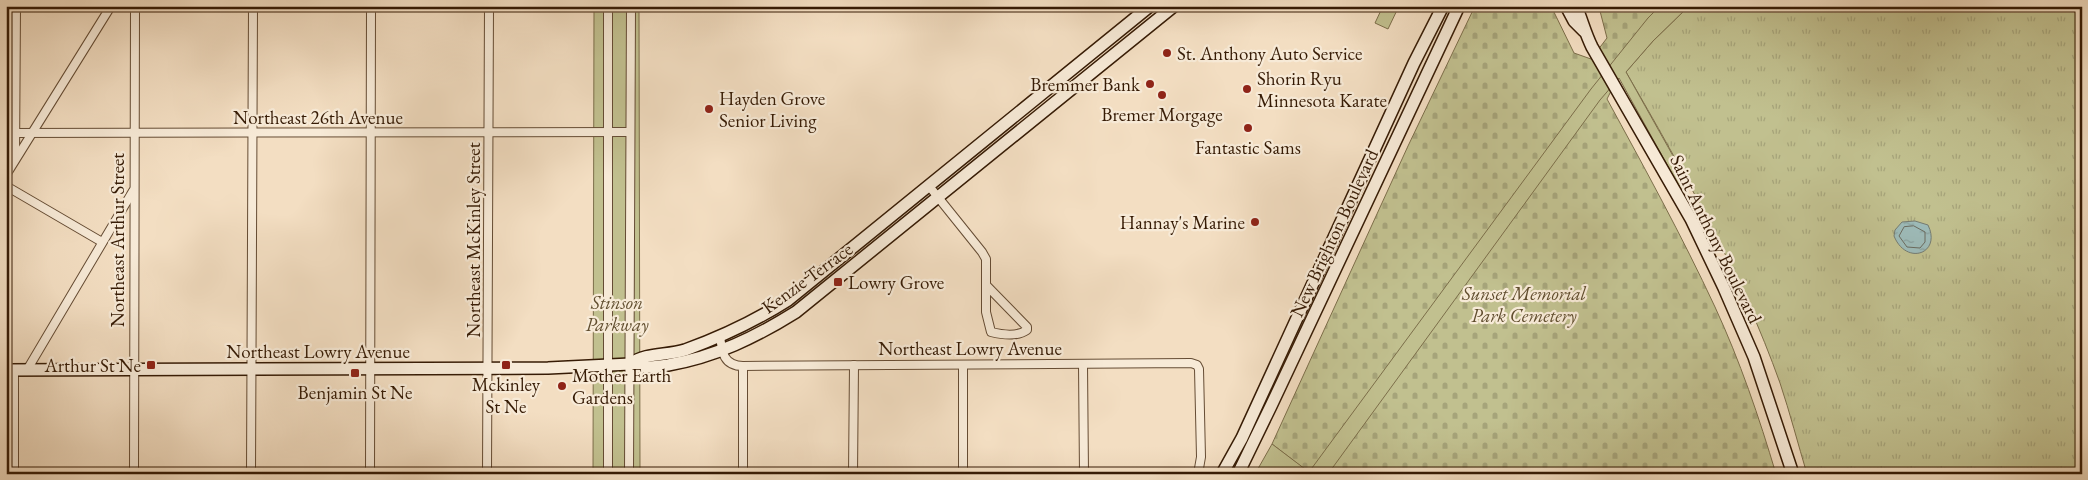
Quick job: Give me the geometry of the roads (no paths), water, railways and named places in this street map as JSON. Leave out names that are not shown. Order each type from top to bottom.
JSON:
[{"type":"main road","name":"Kenzie Terrace","points":[[1150,6],[788,300],[766,314],[720,336],[682,351],[639,357],[630,364],[639,368],[661,366],[688,361],[722,351],[753,337],[796,312],[1174,6]]},
{"type":"main road","name":"New Brighton Boulevard","points":[[1222,474],[1242,438],[1414,63],[1443,6]]},
{"type":"main road","name":"New Brighton Boulevard","points":[[1238,474],[1272,406],[1459,6]]},
{"type":"main road","name":"Saint Anthony Boulevard","points":[[1566,6],[1574,21],[1584,31]]},
{"type":"main road","name":"Saint Anthony Boulevard","points":[[1576,6],[1584,31],[1691,219],[1724,288],[1754,357],[1793,474]]},
{"type":"main road","name":"Northeast Lowry Avenue","points":[[10,370],[488,368],[630,364]]},
{"type":"street","points":[[15,160],[16,6]]},
{"type":"street","points":[[6,175],[111,6]]},
{"type":"street","name":"Northeast Arthur Street","points":[[134,474],[133,191],[135,6]]},
{"type":"street","points":[[251,474],[252,6]]},
{"type":"street","points":[[370,474],[371,6]]},
{"type":"street","name":"Northeast McKinley Street","points":[[487,474],[489,6]]},
{"type":"street","points":[[608,6],[608,474]]},
{"type":"street","points":[[629,474],[631,6]]},
{"type":"street","name":"Northeast 26th Avenue","points":[[6,133],[630,132]]},
{"type":"street","points":[[6,186],[102,242]]},
{"type":"street","points":[[928,186],[986,259],[986,312],[991,332],[1004,335],[1023,333],[1027,330],[1027,327],[987,286]]},
{"type":"street","points":[[27,370],[133,191]]},
{"type":"street","points":[[720,336],[722,351]]},
{"type":"street","name":"Northeast Lowry Avenue","points":[[722,351],[728,362],[734,366],[963,366],[1191,363],[1199,369],[1201,457],[1199,472]]},
{"type":"street","points":[[853,474],[854,365]]},
{"type":"street","points":[[1083,365],[1084,474]]},
{"type":"street","points":[[743,366],[743,474]]},
{"type":"street","points":[[963,366],[963,474]]},
{"type":"street","points":[[10,370],[14,474]]},
{"type":"water","points":[[1915,221],[1928,225],[1931,235],[1927,249],[1921,253],[1906,251],[1899,245],[1894,236],[1895,230],[1902,222]]},
{"type":"place","name":"St. Anthony Auto Service","points":[[1167,53]]},
{"type":"place","name":"Bremmer Bank","points":[[1150,84]]},
{"type":"place","name":"Shorin Ryu Minnesota Karate","points":[[1247,89]]},
{"type":"place","name":"Bremer Morgage","points":[[1162,95]]},
{"type":"place","name":"Hayden Grove Senior Living","points":[[709,109]]},
{"type":"place","name":"Fantastic Sams","points":[[1248,128]]},
{"type":"place","name":"Hannay's Marine","points":[[1255,222]]},
{"type":"place","name":"Lowry Grove","points":[[838,282]]},
{"type":"place","name":"Arthur St Ne","points":[[151,365]]},
{"type":"place","name":"Mckinley St Ne","points":[[506,365]]},
{"type":"place","name":"Benjamin St Ne","points":[[355,373]]},
{"type":"place","name":"Mother Earth Gardens","points":[[562,386]]},
{"type":"park label","name":"Sunset Memorial Park Cemetery","points":[[1524,304]]},
{"type":"park label","name":"Stinson Parkway","points":[[617,313]]}]
